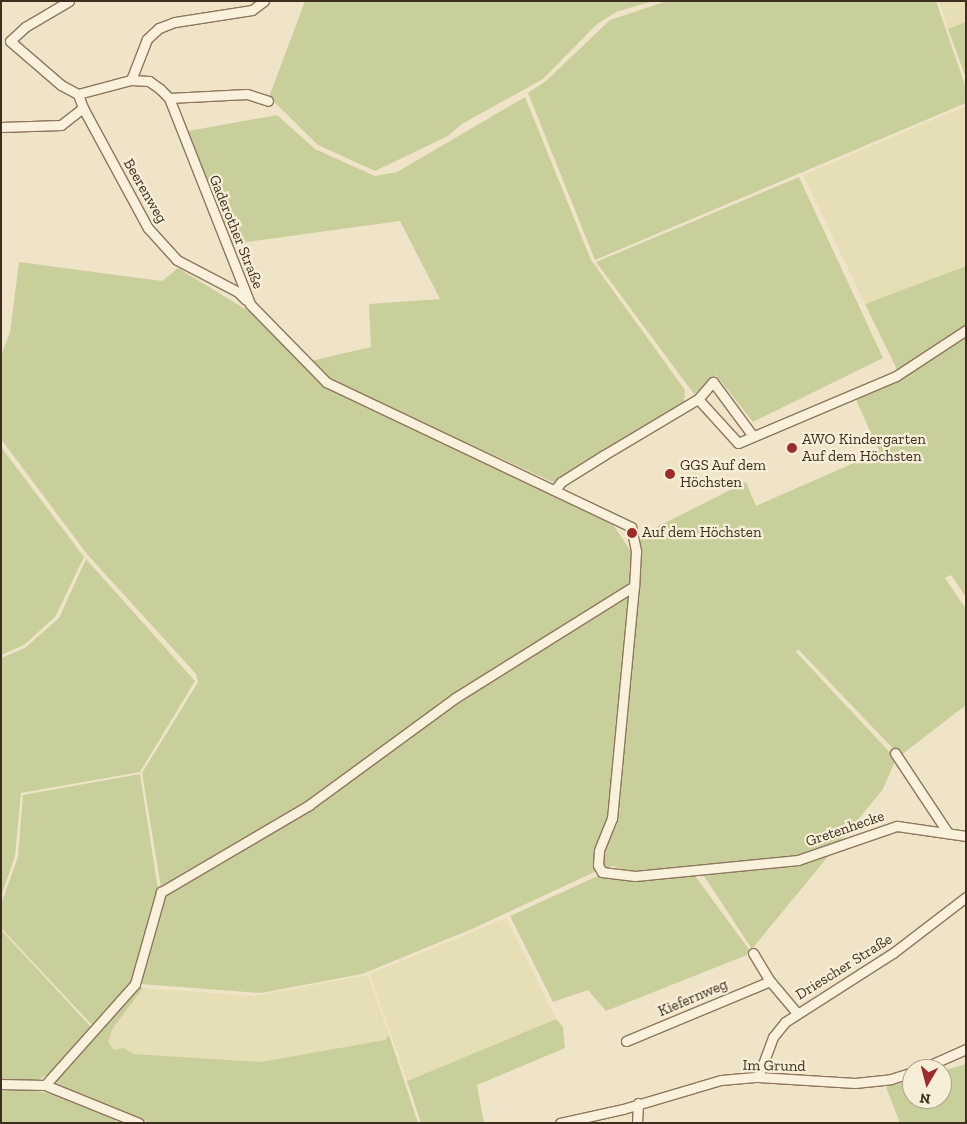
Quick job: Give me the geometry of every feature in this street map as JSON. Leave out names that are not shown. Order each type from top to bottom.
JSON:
[{"type":"street","points":[[69,1],[25,27],[6,42],[61,85],[78,94]]},
{"type":"street","points":[[131,80],[147,39],[159,28],[175,22],[252,10],[264,1]]},
{"type":"street","name":"Gaderother Straße","points":[[78,94],[131,80],[149,81],[168,98],[250,304],[326,382],[631,527],[636,550],[634,586]]},
{"type":"street","name":"Beerenweg","points":[[78,94],[82,108],[148,228],[177,260],[238,292],[250,304]]},
{"type":"street","points":[[168,98],[247,94],[268,101]]},
{"type":"street","points":[[1,127],[61,124],[82,108]]},
{"type":"street","points":[[698,399],[734,442],[753,436],[896,376],[966,330]]},
{"type":"street","points":[[556,490],[596,460],[698,399],[713,382],[753,436]]},
{"type":"street","points":[[45,1085],[135,984],[160,892],[309,805],[455,698],[634,586]]},
{"type":"street","name":"Gretenhecke","points":[[634,586],[612,818],[599,851],[598,865],[602,872],[616,876],[752,866],[798,860],[897,826],[966,836]]},
{"type":"street","points":[[895,753],[948,833]]},
{"type":"street","name":"Driescher Straße","points":[[758,1077],[773,1036],[797,1012],[893,953],[966,897]]},
{"type":"street","points":[[753,953],[770,980],[797,1012]]},
{"type":"street","name":"Kiefernweg","points":[[626,1041],[770,980]]},
{"type":"street","points":[[942,1059],[966,1048]]},
{"type":"street","name":"Im Grund","points":[[560,1123],[721,1080],[758,1077],[855,1083],[891,1079],[902,1075]]},
{"type":"street","points":[[1,1084],[45,1085],[139,1123]]},
{"type":"street","points":[[637,1123],[638,1103]]},
{"type":"shaded area","points":[[939,1],[966,1],[966,22],[948,29]]},
{"type":"shaded area","points":[[966,106],[966,266],[865,304],[803,175]]},
{"type":"shaded area","points":[[506,918],[556,1019],[407,1081],[370,974]]},
{"type":"shaded area","points":[[368,975],[389,1035],[385,1040],[260,1062],[134,1054],[126,1050],[114,1050],[108,1042],[113,1028],[143,988],[254,996]]},
{"type":"green space","points":[[305,1],[653,1],[616,12],[597,24],[543,79],[462,124],[448,136],[375,171],[318,145],[269,97]]},
{"type":"green space","points":[[667,1],[936,1],[966,88],[966,103],[595,260],[528,93],[546,81],[610,20]]},
{"type":"green space","points":[[966,22],[966,78],[948,29]]},
{"type":"green space","points":[[525,97],[591,260],[685,390],[684,403],[555,483],[341,386],[312,363],[315,360],[371,347],[369,304],[440,299],[400,221],[232,244],[188,131],[277,115],[315,149],[375,176],[397,172]]},
{"type":"green space","points":[[799,177],[883,358],[753,422],[716,375],[694,394],[596,262]]},
{"type":"green space","points":[[19,262],[162,281],[178,268],[255,315],[308,368],[612,523],[630,550],[643,534],[746,482],[756,506],[879,452],[855,397],[901,378],[865,304],[966,266],[966,597],[951,575],[945,578],[966,609],[966,705],[900,756],[798,649],[796,652],[896,759],[883,789],[839,843],[789,857],[633,873],[613,866],[601,869],[472,929],[362,974],[261,993],[140,984],[164,895],[388,755],[161,888],[142,773],[198,682],[196,674],[87,554],[1,439],[1,356],[10,332]]},
{"type":"green space","points":[[1,447],[84,557],[55,617],[24,645],[1,655]]},
{"type":"green space","points":[[86,559],[195,681],[140,772],[21,793],[15,856],[1,897],[1,658],[25,648],[59,618]]},
{"type":"green space","points":[[140,774],[158,889],[135,977],[96,1024],[91,1024],[1,928],[1,904],[18,857],[23,795]]},
{"type":"green space","points":[[830,854],[752,949],[702,873],[800,863]]},
{"type":"green space","points":[[693,873],[750,951],[747,955],[606,1011],[588,990],[553,1002],[510,916],[602,874],[617,879]]},
{"type":"green space","points":[[1,930],[92,1028],[50,1073],[38,1080],[1,1080]]},
{"type":"green space","points":[[136,988],[143,988],[113,1028],[108,1042],[114,1050],[123,1048],[134,1054],[260,1062],[385,1040],[389,1035],[418,1123],[151,1123],[57,1086],[55,1078]]},
{"type":"green space","points":[[556,1019],[563,1027],[565,1048],[477,1085],[484,1123],[421,1123],[407,1081]]},
{"type":"green space","points":[[966,1064],[966,1123],[900,1123],[886,1087],[902,1083],[902,1109],[952,1109],[952,1068]]},
{"type":"green space","points":[[1,1090],[37,1091],[69,1098],[115,1117],[116,1123],[1,1123]]},
{"type":"place","name":"AWO Kindergarten Auf dem Höchsten","points":[[792,448]]},
{"type":"place","name":"GGS Auf dem Höchsten","points":[[670,474]]},
{"type":"place","name":"Auf dem Höchsten","points":[[632,533]]}]
